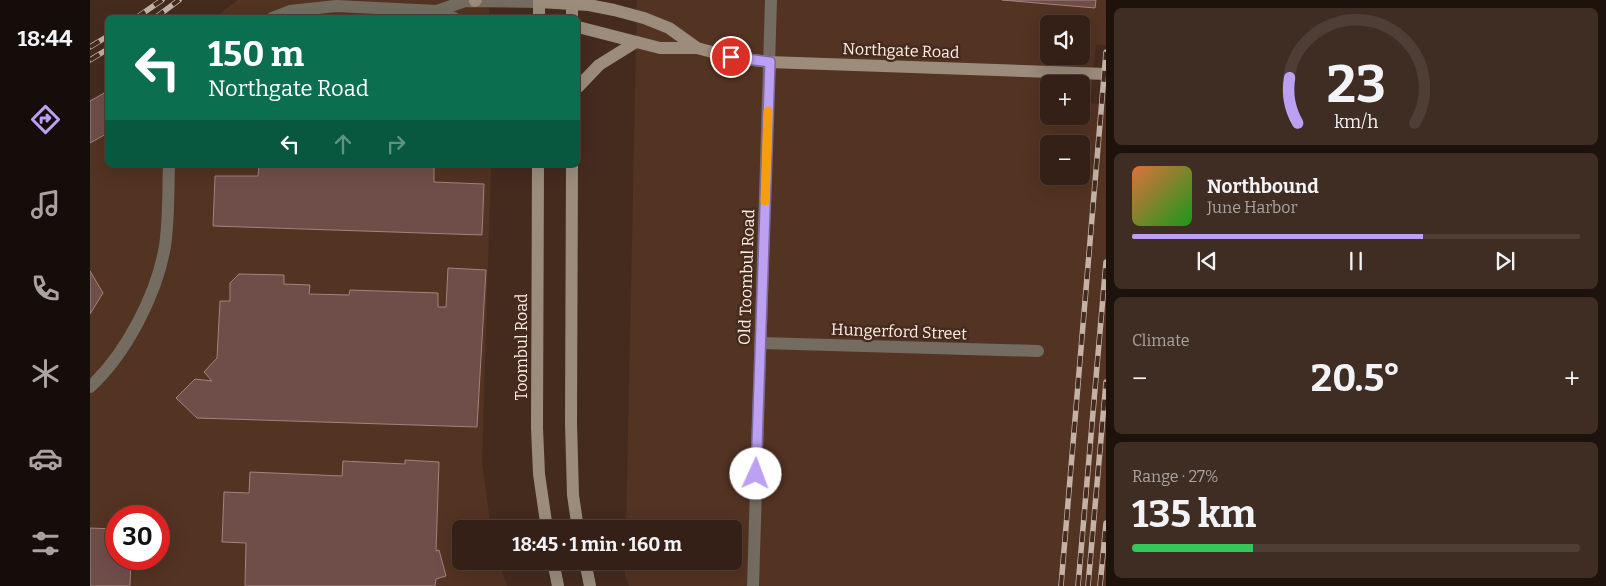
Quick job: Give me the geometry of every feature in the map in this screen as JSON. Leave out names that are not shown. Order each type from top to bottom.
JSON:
[{"type":"main road","name":"Northgate Road","points":[[539,1],[572,2],[598,6],[612,5],[669,28],[697,48]]},
{"type":"main road","points":[[539,1],[539,15]]},
{"type":"main road","points":[[572,2],[572,15]]},
{"type":"main road","name":"Northgate Road","points":[[580,28],[660,48],[697,48],[731,57],[770,62],[1106,74]]},
{"type":"main road","points":[[580,85],[599,66],[636,42]]},
{"type":"main road","name":"Toombul Road","points":[[538,167],[537,428],[539,474],[546,520]]},
{"type":"main road","points":[[572,167],[570,423],[573,495],[577,520]]},
{"type":"main road","points":[[555,570],[558,586]]},
{"type":"main road","points":[[586,570],[590,586]]},
{"type":"street","name":"Old Toombul Road","points":[[752,586],[771,0]]},
{"type":"street","points":[[438,11],[465,1],[539,1]]},
{"type":"street","points":[[280,15],[290,11],[336,6],[438,11],[447,15]]},
{"type":"street","points":[[90,387],[114,360],[134,329],[148,302],[164,247],[168,218],[169,167]]},
{"type":"street","name":"Hungerford Street","points":[[760,343],[1038,351]]},
{"type":"shaded area","points":[[238,0],[488,0],[490,15],[217,15]]},
{"type":"shaded area","points":[[637,0],[1106,0],[1106,45],[1096,45],[1090,103],[1106,105],[1106,586],[629,586],[625,570],[742,570],[742,520],[626,520]]},
{"type":"shaded area","points":[[105,91],[105,167],[491,167],[482,462],[490,520],[452,520],[452,570],[502,570],[507,586],[90,586],[90,100]]},
{"type":"building","points":[[1002,0],[1096,0],[1095,8]]},
{"type":"building","points":[[105,93],[105,135],[90,143],[90,101]]},
{"type":"building","points":[[259,167],[434,167],[434,182],[484,184],[482,235],[213,226],[215,176],[258,176]]},
{"type":"building","points":[[448,268],[486,270],[477,427],[197,418],[176,398],[195,379],[212,381],[204,372],[217,358],[220,301],[230,301],[230,283],[239,274],[284,275],[284,284],[310,285],[309,294],[349,295],[350,290],[438,293],[438,307],[446,307]]},
{"type":"building","points":[[90,271],[103,293],[90,314]]},
{"type":"building","points":[[405,460],[439,462],[436,551],[439,550],[446,576],[436,579],[435,586],[245,586],[246,543],[222,542],[224,492],[249,493],[250,472],[342,476],[343,461],[405,464]]},
{"type":"building","points":[[90,528],[105,529],[105,570],[131,570],[130,586],[90,586]]},
{"type":"railway","points":[[140,15],[162,0]]},
{"type":"railway","points":[[159,15],[179,0]]},
{"type":"railway","points":[[90,47],[105,38]]},
{"type":"railway","points":[[90,60],[105,51]]},
{"type":"railway","points":[[1061,586],[1106,52]]},
{"type":"railway","points":[[1078,586],[1106,262]]},
{"type":"railway","points":[[1088,586],[1106,382]]},
{"type":"railway","points":[[1100,586],[1106,523]]},
{"type":"slow traffic","points":[[765,201],[768,111]]},
{"type":"route","points":[[731,57],[770,62],[756,474]]}]
